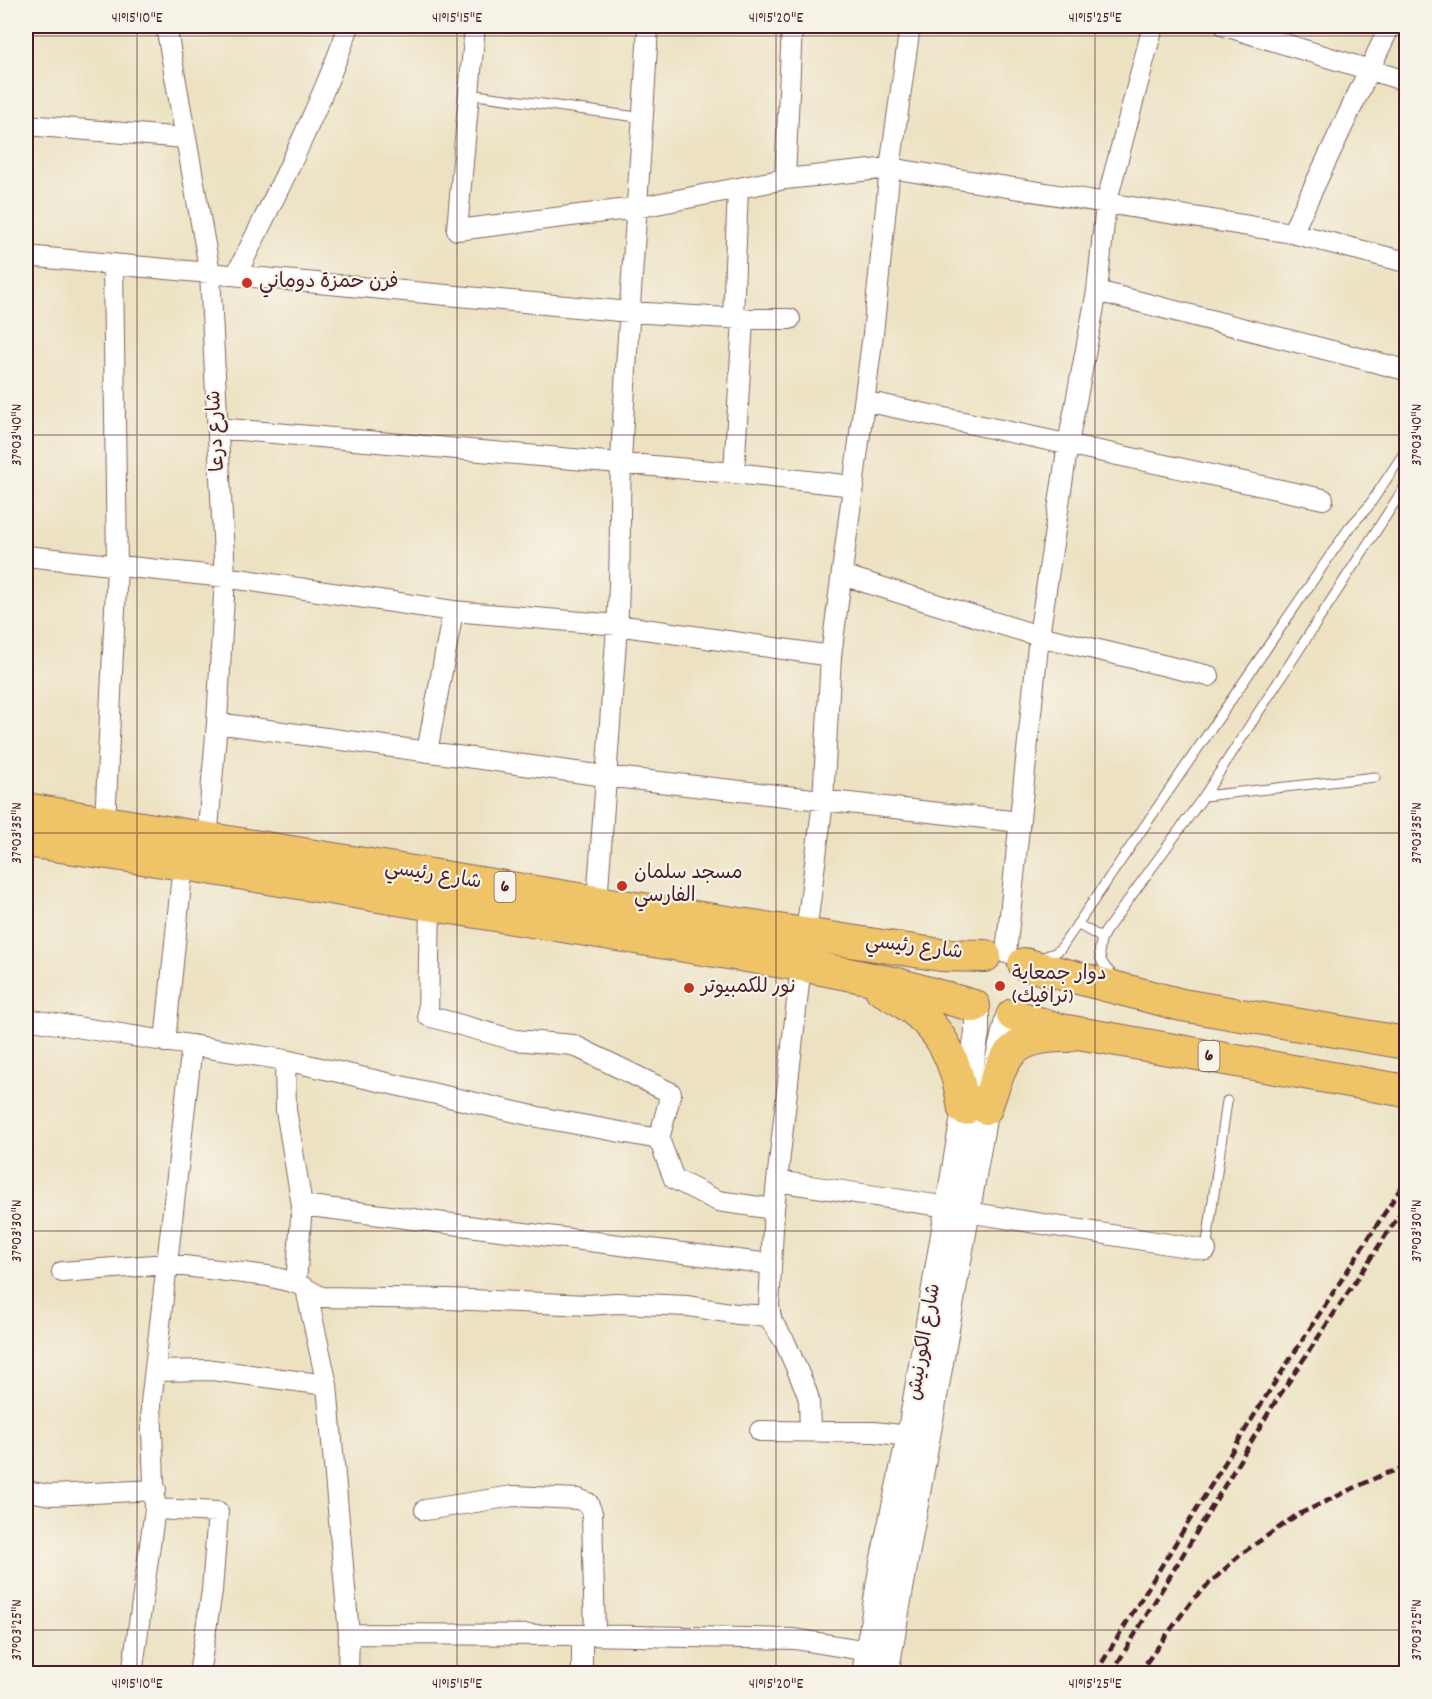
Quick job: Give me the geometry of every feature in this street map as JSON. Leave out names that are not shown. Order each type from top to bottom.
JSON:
[{"type":"highway","name":"شارع رئيسي","points":[[26,809],[207,840],[941,955],[1009,959],[1182,1005],[1407,1043]]},
{"type":"highway","name":"شارع رئيسي","points":[[26,841],[183,864],[801,965],[898,984],[976,1008]]},
{"type":"highway","points":[[1009,959],[1031,979],[1030,995],[1025,1004],[1010,1015],[992,1017],[976,1008],[968,997],[967,981],[973,966],[1009,959]]},
{"type":"highway","points":[[838,972],[900,1000],[931,1025],[950,1056],[958,1082],[975,1108],[1004,1060],[1017,1046],[1027,1041],[1039,1037],[1055,1036],[1115,1039]]},
{"type":"highway","name":"6","points":[[1010,1015],[1061,1029],[1407,1091]]},
{"type":"street","name":"شارع درعا","points":[[166,26],[210,273],[225,577],[217,723],[207,840]]},
{"type":"street","points":[[236,275],[295,158],[331,76],[349,26]]},
{"type":"street","points":[[475,26],[457,230],[636,208],[784,179],[890,168],[1292,234],[1407,262]]},
{"type":"street","points":[[597,902],[617,625],[621,464],[648,26]]},
{"type":"street","points":[[784,179],[792,26]]},
{"type":"street","points":[[806,933],[823,801],[831,656],[865,401],[890,168],[910,26]]},
{"type":"street","points":[[1009,959],[1039,636],[1068,444],[1096,291],[1106,204],[1153,26]]},
{"type":"street","points":[[1225,26],[1407,81]]},
{"type":"street","points":[[1292,234],[1390,26]]},
{"type":"street","points":[[26,124],[185,138]]},
{"type":"street","points":[[734,473],[738,319],[738,188]]},
{"type":"street","points":[[26,256],[630,312],[738,319],[790,319]]},
{"type":"street","points":[[105,823],[117,566],[113,264]]},
{"type":"street","points":[[1096,291],[1407,370]]},
{"type":"street","points":[[865,401],[1323,499]]},
{"type":"street","points":[[217,428],[734,473],[854,486]]},
{"type":"street","points":[[26,556],[225,577],[453,611],[617,625],[831,656]]},
{"type":"street","points":[[842,575],[1039,636],[1209,676]]},
{"type":"street","points":[[427,752],[453,611]]},
{"type":"street","points":[[217,723],[605,776],[1020,822]]},
{"type":"street","points":[[165,1042],[183,864]]},
{"type":"street","points":[[430,904],[428,1016],[515,1040],[573,1045],[671,1094],[659,1139],[674,1179],[718,1201],[774,1209]]},
{"type":"street","points":[[801,965],[774,1209],[770,1316],[785,1342],[806,1390],[809,1400],[810,1431]]},
{"type":"street","name":"شارع الكورنيش","points":[[866,1662],[893,1565],[975,1108],[976,1008]]},
{"type":"street","name":"شارع الكورنيش","points":[[975,1108],[1010,1015]]},
{"type":"street","points":[[26,1019],[285,1060],[538,1117],[659,1139]]},
{"type":"street","points":[[132,1674],[155,1500],[151,1403],[192,1045]]},
{"type":"street","points":[[285,1060],[286,1110],[302,1205],[301,1286],[327,1385],[349,1634],[348,1674]]},
{"type":"street","points":[[777,1181],[1206,1250]]},
{"type":"street","points":[[302,1205],[771,1264]]},
{"type":"street","name":"شارع الكورنيش","points":[[886,1674],[893,1565],[909,1436],[958,1209]]},
{"type":"street","points":[[62,1272],[167,1264],[267,1276],[301,1286],[321,1297],[687,1306],[737,1314],[770,1316]]},
{"type":"street","points":[[155,1371],[212,1370],[327,1385]]},
{"type":"street","points":[[760,1431],[886,1432],[909,1436]]},
{"type":"street","points":[[26,1491],[51,1495],[155,1500],[218,1512],[212,1591],[199,1674]]},
{"type":"street","points":[[425,1510],[513,1496],[578,1499],[588,1503],[592,1514],[589,1635],[582,1674]]},
{"type":"street","points":[[349,1634],[795,1639],[866,1662]]},
{"type":"lane","points":[[469,94],[644,118]]},
{"type":"lane","points":[[1009,959],[1036,959],[1055,954],[1061,948],[1349,528],[1368,507],[1407,450]]},
{"type":"lane","points":[[1148,996],[1119,980],[1102,965],[1099,956],[1102,938],[1204,796],[1407,485]]},
{"type":"lane","points":[[1204,796],[1375,777]]},
{"type":"lane","points":[[1077,924],[1102,938]]},
{"type":"lane","points":[[1206,1250],[1227,1101]]},
{"type":"railway","points":[[1095,1674],[1263,1401],[1406,1180]]},
{"type":"railway","points":[[1111,1674],[1272,1407],[1406,1205]]},
{"type":"railway","points":[[1138,1674],[1194,1598],[1241,1554],[1297,1515],[1384,1474],[1406,1468]]},
{"type":"place","name":"فرن حمزة دوماني","points":[[247,283]]},
{"type":"place","name":"مسجد سلمان الفارسي","points":[[622,886]]},
{"type":"place","name":"دوار جمعاية (ترافيك)","points":[[1000,986]]},
{"type":"place","name":"نور للكمبيوتر","points":[[689,988]]}]
